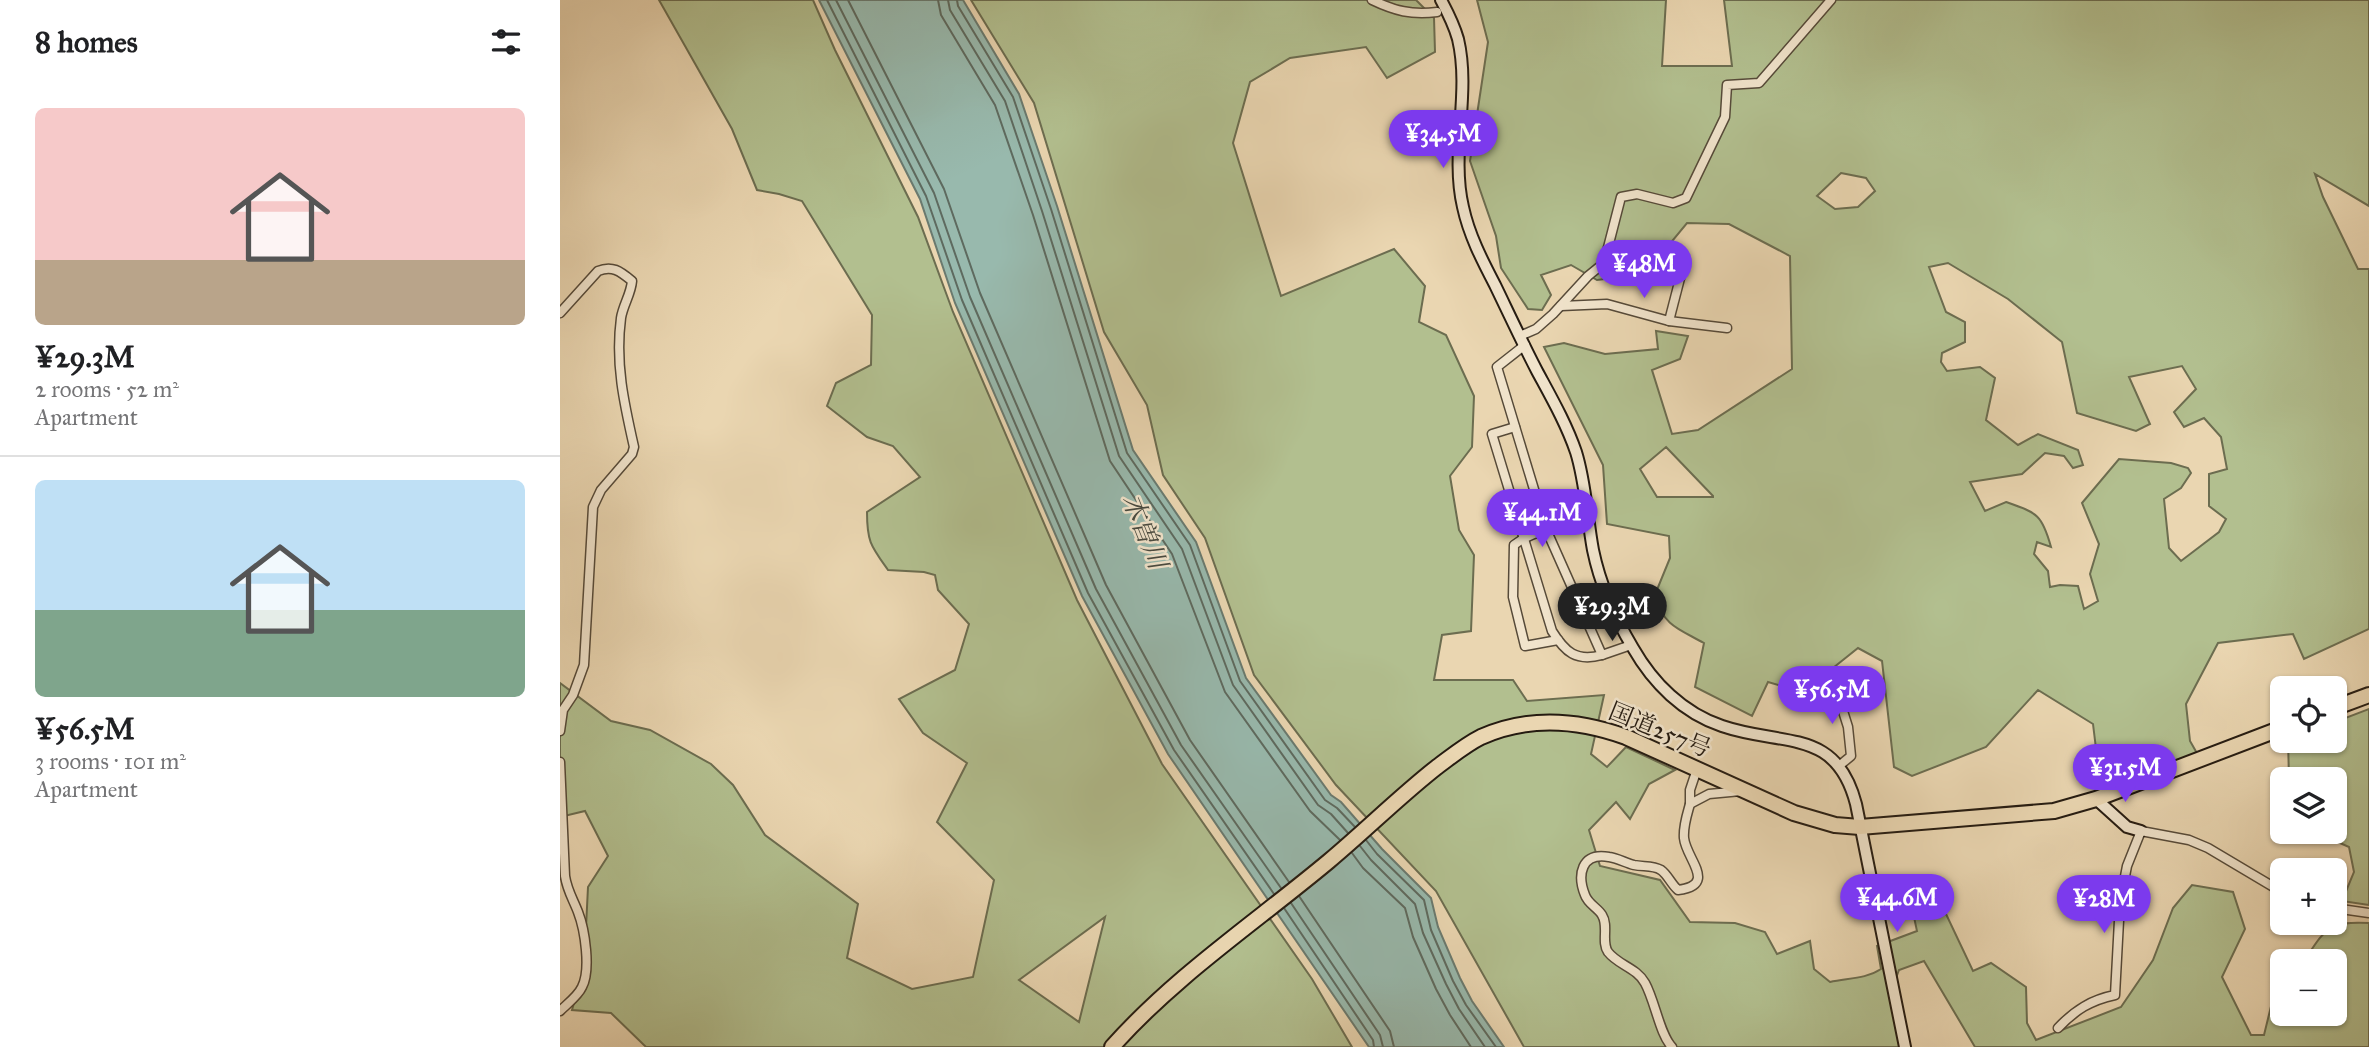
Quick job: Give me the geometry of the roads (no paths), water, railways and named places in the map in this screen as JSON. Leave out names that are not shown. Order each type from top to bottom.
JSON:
[{"type":"highway","points":[[2347,703],[2369,695]]},
{"type":"highway","name":"国道257号","points":[[1112,1047],[1139,1017],[1173,987],[1329,861],[1421,780],[1465,746],[1483,736],[1517,726],[1560,722],[1604,729],[1809,818],[1835,825],[1860,827],[2053,811],[2096,799],[2270,733]]},
{"type":"street","points":[[1371,0],[1400,12],[1437,12]]},
{"type":"street","points":[[1441,0],[1456,31],[1461,54],[1458,167],[1463,206],[1475,244],[1575,451],[1582,475],[1601,580],[1631,645],[1646,670],[1660,686],[1700,716],[1722,726],[1808,746],[1832,757],[1840,765],[1852,788],[1905,1047]]},
{"type":"street","points":[[1602,654],[1546,529],[1497,367],[1604,263],[1622,197],[1637,194],[1674,204],[1686,198],[1725,117],[1727,85],[1759,83],[1831,0]]},
{"type":"street","points":[[1669,321],[1685,259]]},
{"type":"street","points":[[560,313],[598,271],[614,268],[632,281],[621,318],[620,389],[634,447],[632,454],[601,490],[593,507],[584,664],[573,695],[563,710],[560,731]]},
{"type":"street","points":[[1561,306],[1607,304],[1669,321],[1727,328]]},
{"type":"street","points":[[1515,427],[1492,434],[1552,631],[1571,654],[1589,658],[1631,645]]},
{"type":"street","points":[[1558,640],[1525,646],[1513,597],[1514,545],[1524,537],[1546,529],[1589,521]]},
{"type":"street","points":[[1837,692],[1848,727],[1850,756],[1840,765]]},
{"type":"street","points":[[560,762],[565,876],[568,891],[584,929],[586,968],[581,990],[560,1012]]},
{"type":"street","points":[[1672,1047],[1667,1042],[1655,1001],[1643,978],[1609,953],[1605,946],[1605,922],[1602,914],[1586,899],[1580,878],[1584,864],[1599,856],[1610,856],[1663,871],[1678,890],[1693,886],[1698,881],[1698,872],[1684,841],[1690,790],[1697,769]]},
{"type":"street","points":[[1690,804],[1709,794],[1744,790]]},
{"type":"street","points":[[2096,799],[2127,827],[2189,840],[2208,848],[2270,885]]},
{"type":"street","points":[[2058,1028],[2073,1012],[2094,999],[2115,995],[2120,901],[2127,866],[2141,831]]},
{"type":"street","points":[[2347,910],[2369,913]]},
{"type":"water","name":"木曽川","points":[[819,0],[963,0],[1019,94],[1133,450],[1196,542],[1246,678],[1331,795],[1341,802],[1382,849],[1431,898],[1438,927],[1460,978],[1472,1001],[1504,1047],[1369,1047],[1168,754],[1082,596],[955,303],[920,199]]}]
